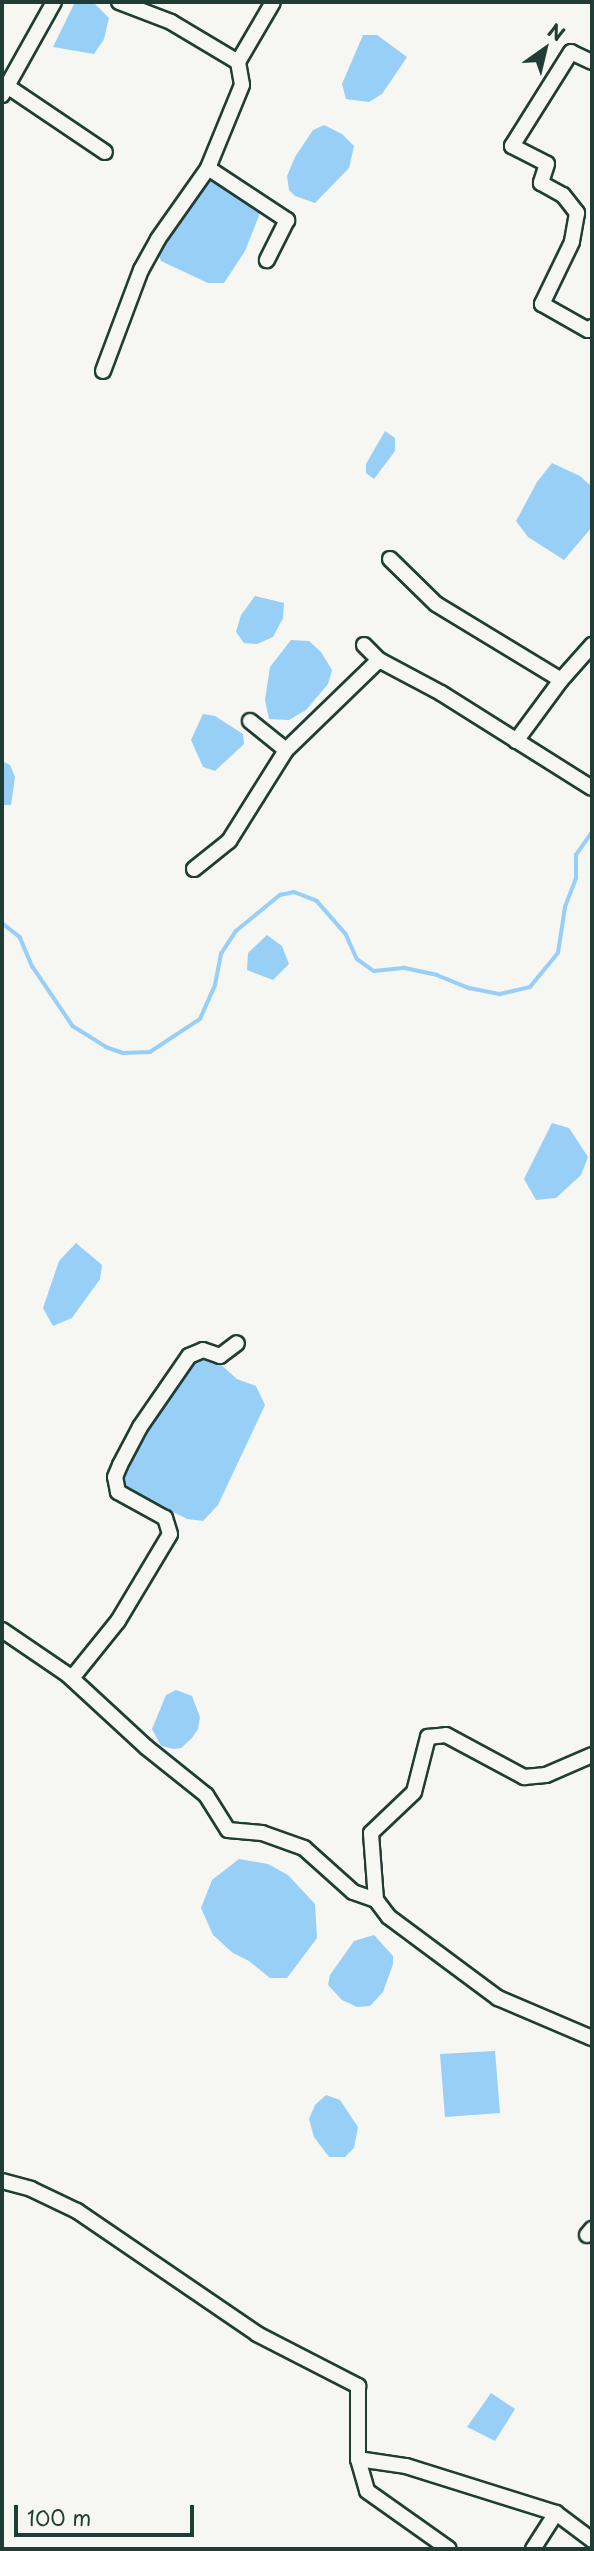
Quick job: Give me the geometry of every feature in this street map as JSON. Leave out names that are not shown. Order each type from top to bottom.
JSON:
[{"type":"street","points":[[54,2],[4,90],[105,152]]},
{"type":"street","points":[[119,2],[171,22],[238,62]]},
{"type":"street","points":[[103,371],[141,270],[158,239],[208,168],[242,85],[238,62],[273,2]]},
{"type":"street","points":[[592,62],[571,52],[512,146],[547,163],[541,183],[563,195],[577,213],[572,242],[542,304],[588,330],[592,327]]},
{"type":"street","points":[[208,168],[287,220],[267,260]]},
{"type":"street","points":[[390,559],[436,604],[561,680]]},
{"type":"street","points":[[365,645],[379,660],[441,693],[592,788]]},
{"type":"street","points":[[516,741],[561,680],[592,645]]},
{"type":"street","points":[[194,869],[229,841],[286,750],[379,660]]},
{"type":"street","points":[[250,721],[286,750]]},
{"type":"street","points":[[72,1678],[118,1621],[152,1569],[170,1534],[165,1518],[129,1501],[118,1492],[115,1477],[120,1465],[140,1427],[189,1356],[203,1350],[220,1356],[237,1343]]},
{"type":"street","points":[[2,1630],[72,1678],[146,1747],[206,1795],[228,1830],[262,1833],[304,1848],[353,1892],[376,1900]]},
{"type":"street","points":[[592,1755],[546,1774],[524,1777],[446,1735],[428,1737],[414,1792],[371,1833],[376,1900],[389,1917],[498,1998],[592,2038]]},
{"type":"street","points":[[2,2181],[31,2189],[77,2211],[257,2334],[358,2386],[358,2459],[367,2490],[449,2549]]},
{"type":"street","points":[[358,2459],[406,2466],[556,2513],[592,2540]]},
{"type":"street","points":[[533,2549],[556,2513]]},
{"type":"water","points":[[75,2],[94,3],[109,18],[104,39],[94,54],[53,47]]},
{"type":"water","points":[[363,35],[377,35],[407,57],[382,94],[369,102],[346,99],[342,84]]},
{"type":"water","points":[[324,125],[342,134],[354,146],[349,168],[315,203],[295,196],[289,190],[287,176],[295,157],[313,130]]},
{"type":"water","points":[[206,179],[216,180],[260,213],[245,251],[224,283],[208,283],[161,261],[158,253],[196,187]]},
{"type":"water","points":[[385,431],[395,438],[395,451],[374,479],[366,473],[366,464]]},
{"type":"water","points":[[552,463],[580,476],[592,487],[592,527],[564,560],[528,537],[516,521],[537,482]]},
{"type":"water","points":[[255,596],[284,603],[283,618],[273,637],[257,644],[244,643],[236,632],[241,615]]},
{"type":"water","points":[[291,640],[309,641],[321,652],[332,670],[328,684],[306,710],[289,720],[269,719],[265,700],[270,667]]},
{"type":"water","points":[[203,714],[215,716],[243,734],[244,744],[215,771],[203,767],[191,740]]},
{"type":"water","points":[[2,761],[10,765],[15,777],[11,805],[2,805]]},
{"type":"water","points":[[267,935],[282,946],[289,964],[273,980],[247,970],[248,953]]},
{"type":"water","points":[[552,1123],[569,1128],[588,1157],[581,1175],[556,1198],[536,1200],[524,1179]]},
{"type":"water","points":[[76,1243],[102,1265],[100,1279],[72,1318],[53,1326],[43,1308],[59,1261]]},
{"type":"water","points":[[194,1358],[217,1361],[237,1379],[256,1386],[265,1405],[218,1505],[203,1521],[187,1519],[131,1491],[119,1479],[181,1373]]},
{"type":"water","points":[[176,1690],[192,1696],[200,1717],[198,1729],[192,1738],[181,1748],[174,1749],[161,1746],[152,1729],[166,1695]]},
{"type":"water","points":[[239,1859],[268,1864],[288,1875],[315,1904],[317,1938],[287,1978],[270,1978],[249,1961],[233,1953],[213,1935],[201,1908],[212,1880]]},
{"type":"water","points":[[374,1935],[393,1956],[393,1964],[383,1992],[370,2006],[357,2007],[342,2000],[328,1985],[330,1975],[354,1941]]},
{"type":"water","points":[[495,2051],[500,2113],[445,2117],[440,2054]]},
{"type":"water","points":[[326,2095],[340,2100],[358,2127],[354,2148],[345,2157],[329,2157],[314,2137],[309,2119],[315,2105]]},
{"type":"water","points":[[491,2393],[515,2409],[495,2441],[467,2427]]},
{"type":"waterway","points":[[2,923],[20,937],[33,967],[73,1026],[106,1047],[123,1053],[150,1052],[200,1019],[215,985],[221,954],[236,931],[280,895],[294,892],[317,901],[346,934],[357,959],[374,971],[405,968],[437,975],[469,988],[500,994],[530,987],[558,953],[565,907],[576,878],[576,855],[592,832]]}]
